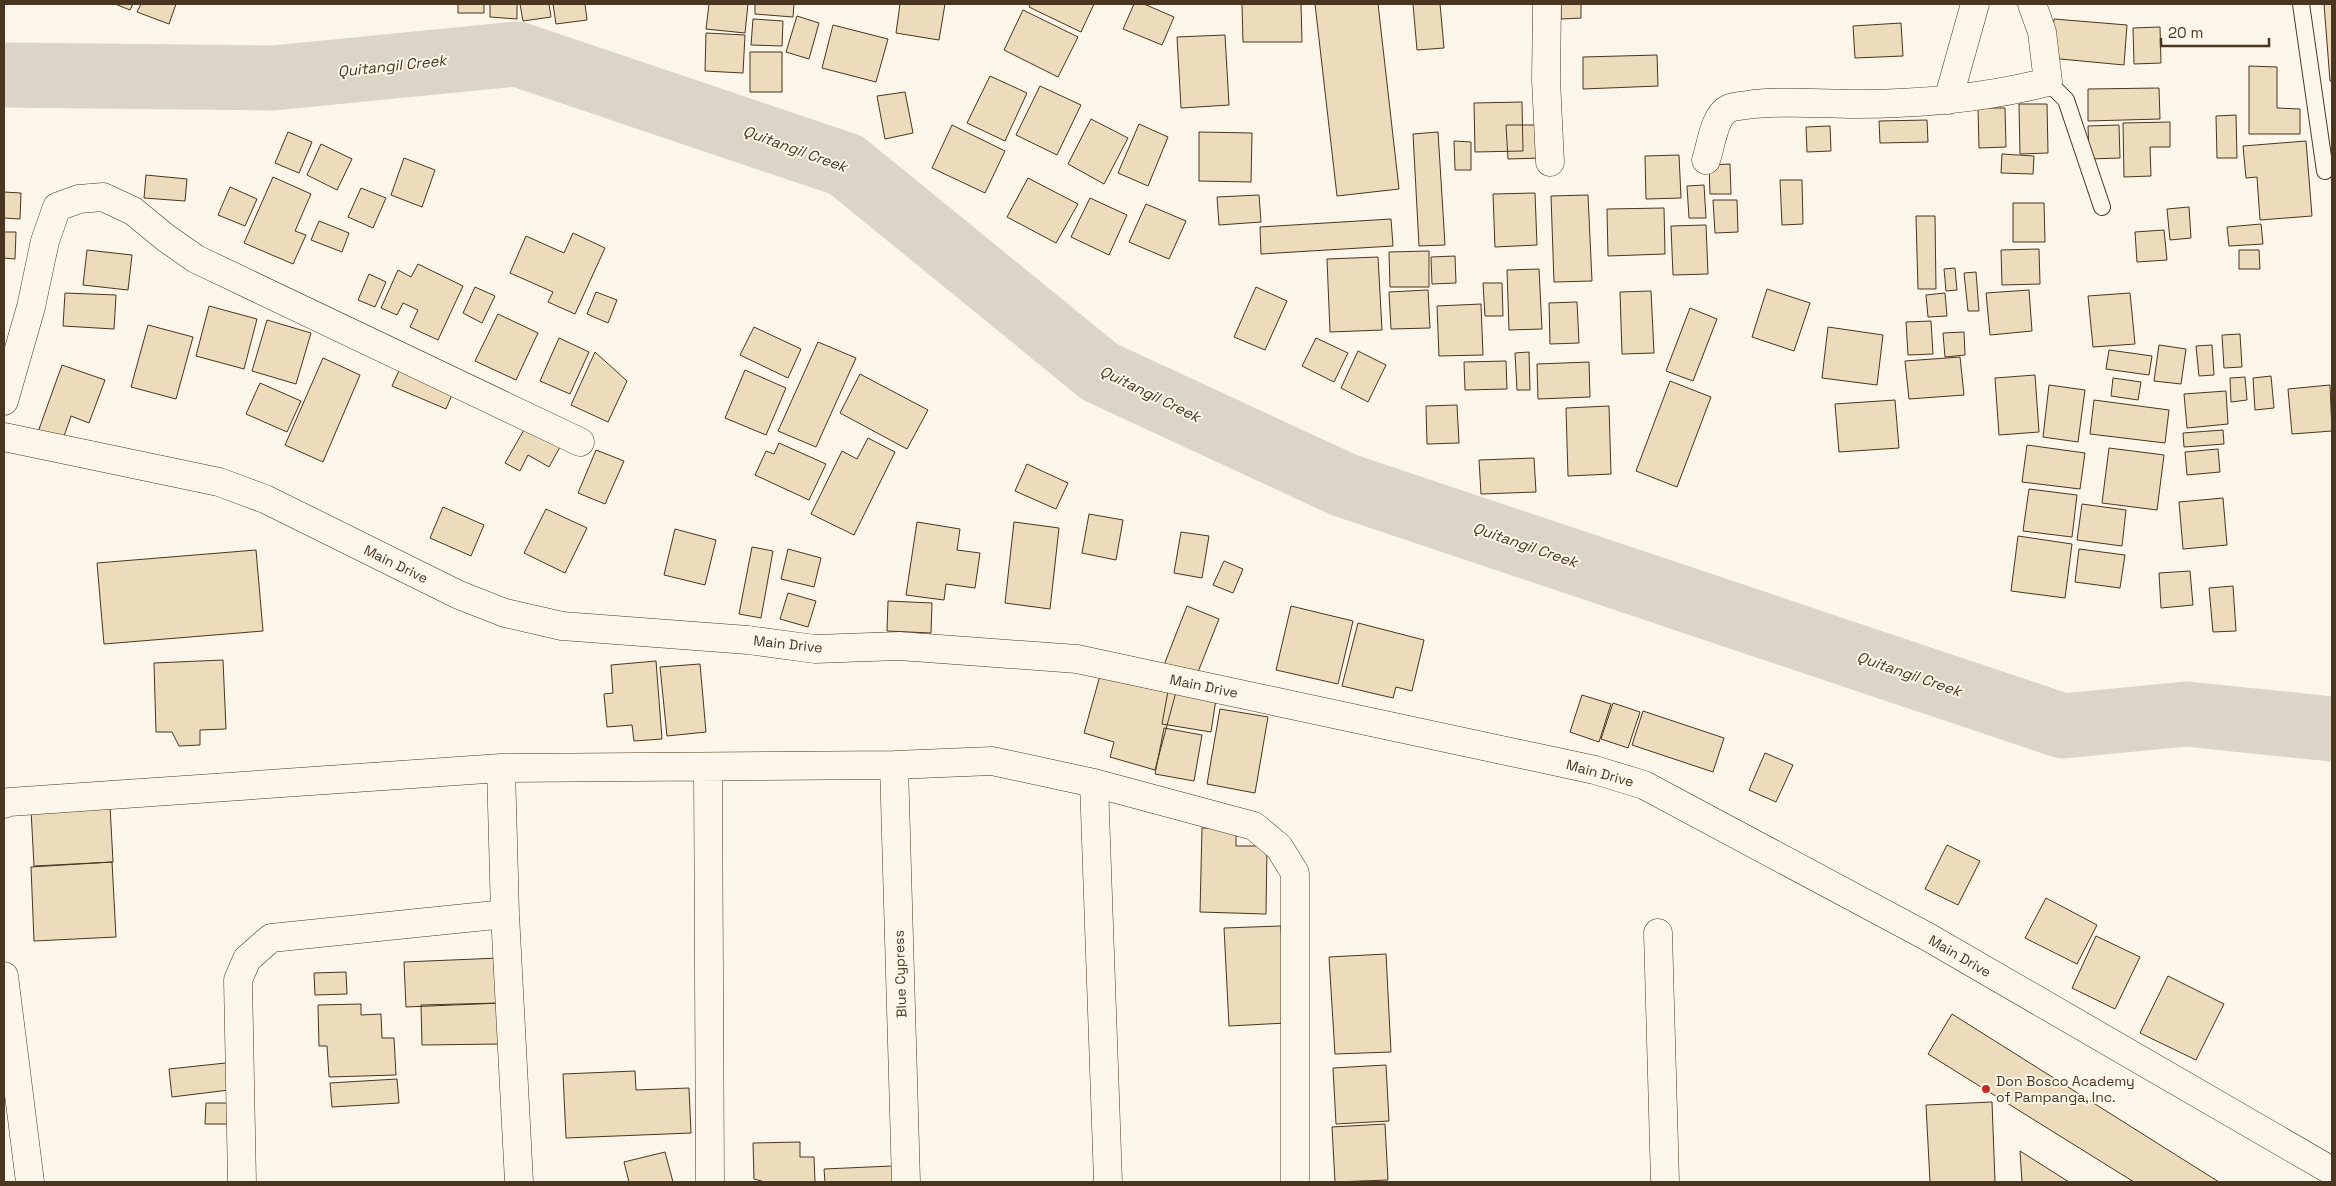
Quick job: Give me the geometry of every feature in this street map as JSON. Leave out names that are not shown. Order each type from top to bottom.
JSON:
[{"type":"street","points":[[1547,4],[1546,80],[1550,162]]},
{"type":"street","points":[[1948,100],[1975,4]]},
{"type":"street","points":[[1706,160],[1718,121],[1729,108],[1770,102],[1857,104],[1948,100],[2010,92],[2048,82],[2042,32],[2032,4]]},
{"type":"street","points":[[4,401],[31,307],[45,241],[57,207],[79,199],[103,197],[133,211],[196,259],[580,442]]},
{"type":"street","name":"Main Drive","points":[[4,437],[219,482],[265,498],[459,594],[505,613],[552,624],[748,640],[815,649],[899,646],[1076,659],[1595,770],[1644,785],[1928,937],[2332,1171]]},
{"type":"street","points":[[4,804],[19,801],[501,768],[894,765],[992,761],[1094,783],[1254,826],[1279,847],[1295,872],[1295,1182]]},
{"type":"street","name":"Blue Cypress","points":[[894,765],[906,1182]]},
{"type":"street","points":[[708,767],[710,1182]]},
{"type":"street","points":[[501,768],[505,914],[519,1182]]},
{"type":"street","points":[[1094,783],[1108,1182]]},
{"type":"street","points":[[242,1182],[238,980],[247,959],[271,938],[505,914]]},
{"type":"street","points":[[1658,933],[1665,1182]]},
{"type":"street","points":[[4,976],[30,1182]]},
{"type":"lane","points":[[2301,4],[2325,171]]},
{"type":"lane","points":[[2048,82],[2066,100],[2102,206]]},
{"type":"building","points":[[115,4],[133,4],[130,10]]},
{"type":"building","points":[[141,4],[176,4],[169,24],[137,12]]},
{"type":"building","points":[[458,4],[484,4],[484,13],[458,13]]},
{"type":"building","points":[[490,4],[517,4],[517,19],[490,17]]},
{"type":"building","points":[[520,4],[549,4],[551,17],[523,21]]},
{"type":"building","points":[[553,4],[585,4],[587,20],[556,24]]},
{"type":"building","points":[[709,4],[748,4],[745,33],[706,29]]},
{"type":"building","points":[[755,4],[794,4],[793,17],[755,14]]},
{"type":"building","points":[[900,4],[945,4],[939,40],[896,33]]},
{"type":"building","points":[[1031,4],[1094,4],[1081,32],[1029,7]]},
{"type":"building","points":[[1134,4],[1144,4],[1174,17],[1162,45],[1123,29]]},
{"type":"building","points":[[1242,4],[1301,4],[1302,42],[1243,42]]},
{"type":"building","points":[[1315,4],[1378,4],[1399,189],[1337,196]]},
{"type":"building","points":[[1413,4],[1440,4],[1444,48],[1417,50]]},
{"type":"building","points":[[1561,4],[1581,4],[1581,18],[1561,19]]},
{"type":"building","points":[[2324,4],[2332,4],[2332,81],[2330,81]]},
{"type":"building","points":[[1023,10],[1078,37],[1058,77],[1004,50]]},
{"type":"building","points":[[797,16],[819,23],[809,59],[786,52]]},
{"type":"building","points":[[753,19],[783,21],[782,46],[751,45]]},
{"type":"building","points":[[2054,19],[2127,25],[2124,65],[2050,58]]},
{"type":"building","points":[[1901,23],[1903,56],[1855,58],[1853,26]]},
{"type":"building","points":[[833,25],[888,39],[876,82],[822,68]]},
{"type":"building","points":[[2160,27],[2161,63],[2134,64],[2133,28]]},
{"type":"building","points":[[706,33],[745,35],[743,73],[705,71]]},
{"type":"building","points":[[1225,35],[1229,105],[1181,108],[1177,37]]},
{"type":"building","points":[[750,52],[782,52],[782,92],[750,92]]},
{"type":"building","points":[[1657,55],[1658,86],[1583,89],[1583,57]]},
{"type":"building","points":[[2249,66],[2277,67],[2277,108],[2300,109],[2300,134],[2249,134]]},
{"type":"building","points":[[990,76],[1027,93],[1005,141],[967,123]]},
{"type":"building","points":[[1040,86],[1081,105],[1057,155],[1016,135]]},
{"type":"building","points":[[2159,88],[2160,119],[2088,121],[2088,89]]},
{"type":"building","points":[[905,92],[913,133],[885,139],[877,96]]},
{"type":"building","points":[[1522,102],[1523,151],[1475,152],[1474,103]]},
{"type":"building","points":[[2019,104],[2047,104],[2048,153],[2020,154]]},
{"type":"building","points":[[1978,108],[2005,108],[2006,147],[1979,148]]},
{"type":"building","points":[[2236,115],[2237,158],[2217,158],[2216,116]]},
{"type":"building","points":[[1091,119],[1128,138],[1104,184],[1068,164]]},
{"type":"building","points":[[1927,120],[1928,142],[1880,143],[1879,121]]},
{"type":"building","points":[[2170,122],[2170,147],[2150,147],[2151,176],[2124,177],[2123,123]]},
{"type":"building","points":[[1139,124],[1168,137],[1148,186],[1118,173]]},
{"type":"building","points":[[952,125],[1005,151],[985,193],[932,168]]},
{"type":"building","points":[[1506,125],[1540,125],[1541,158],[1508,159]]},
{"type":"building","points":[[2119,125],[2120,158],[2089,159],[2088,126]]},
{"type":"building","points":[[1830,126],[1831,151],[1807,152],[1806,127]]},
{"type":"building","points":[[288,132],[312,142],[299,173],[275,163]]},
{"type":"building","points":[[1199,132],[1252,133],[1251,182],[1199,181]]},
{"type":"building","points":[[1438,132],[1445,245],[1419,246],[1413,134]]},
{"type":"building","points":[[1454,141],[1471,142],[1471,170],[1455,170]]},
{"type":"building","points":[[2306,141],[2312,216],[2260,220],[2257,177],[2246,178],[2243,146]]},
{"type":"building","points":[[321,144],[352,159],[337,190],[307,175]]},
{"type":"building","points":[[2002,154],[2034,156],[2033,174],[2001,173]]},
{"type":"building","points":[[1679,155],[1681,198],[1646,199],[1645,156]]},
{"type":"building","points":[[404,158],[435,170],[422,207],[391,195]]},
{"type":"building","points":[[1730,164],[1731,194],[1710,194],[1709,165]]},
{"type":"building","points":[[146,175],[187,179],[185,201],[144,198]]},
{"type":"building","points":[[273,177],[311,194],[295,231],[306,235],[293,264],[244,243]]},
{"type":"building","points":[[1028,178],[1078,204],[1056,243],[1007,217]]},
{"type":"building","points":[[1780,180],[1802,180],[1803,224],[1782,225]]},
{"type":"building","points":[[1704,185],[1706,218],[1689,218],[1687,186]]},
{"type":"building","points":[[230,187],[257,199],[245,226],[218,215]]},
{"type":"building","points":[[361,188],[386,198],[373,228],[348,217]]},
{"type":"building","points":[[4,192],[21,193],[20,219],[4,218]]},
{"type":"building","points":[[1535,193],[1537,245],[1495,247],[1493,194]]},
{"type":"building","points":[[1259,195],[1261,222],[1219,225],[1217,197]]},
{"type":"building","points":[[1588,195],[1592,281],[1554,282],[1551,196]]},
{"type":"building","points":[[1090,198],[1127,215],[1109,255],[1071,237]]},
{"type":"building","points":[[1713,200],[1737,200],[1738,232],[1715,233]]},
{"type":"building","points":[[2013,203],[2044,203],[2045,242],[2013,242]]},
{"type":"building","points":[[1146,204],[1186,221],[1169,259],[1129,242]]},
{"type":"building","points":[[2189,207],[2191,238],[2170,240],[2167,209]]},
{"type":"building","points":[[1664,208],[1665,254],[1608,256],[1607,209]]},
{"type":"building","points":[[1916,216],[1935,216],[1936,289],[1918,289]]},
{"type":"building","points":[[1391,219],[1393,246],[1261,254],[1260,227]]},
{"type":"building","points":[[319,221],[349,233],[342,252],[311,240]]},
{"type":"building","points":[[2261,224],[2263,244],[2229,246],[2227,227]]},
{"type":"building","points":[[1706,225],[1708,274],[1673,275],[1671,226]]},
{"type":"building","points":[[2164,230],[2167,260],[2137,262],[2135,232]]},
{"type":"building","points":[[4,232],[16,232],[15,259],[4,258]]},
{"type":"building","points":[[573,233],[605,248],[575,314],[548,302],[553,292],[510,273],[526,236],[564,253]]},
{"type":"building","points":[[2039,249],[2040,284],[2002,285],[2001,250]]},
{"type":"building","points":[[87,250],[132,255],[128,290],[83,285]]},
{"type":"building","points":[[2239,250],[2259,250],[2260,269],[2239,269]]},
{"type":"building","points":[[1429,251],[1429,287],[1390,287],[1389,252]]},
{"type":"building","points":[[1455,256],[1456,283],[1432,284],[1431,257]]},
{"type":"building","points":[[1378,257],[1382,330],[1330,332],[1327,259]]},
{"type":"building","points":[[418,264],[463,286],[438,340],[410,327],[418,310],[403,303],[397,315],[381,308],[398,270],[411,277]]},
{"type":"building","points":[[1955,268],[1957,290],[1946,291],[1944,269]]},
{"type":"building","points":[[1539,269],[1542,329],[1509,330],[1507,270]]},
{"type":"building","points":[[1976,272],[1979,311],[1968,311],[1964,273]]},
{"type":"building","points":[[369,274],[386,282],[375,307],[358,300]]},
{"type":"building","points":[[1483,283],[1502,283],[1503,316],[1485,316]]},
{"type":"building","points":[[475,287],[495,296],[482,323],[463,313]]},
{"type":"building","points":[[1256,287],[1287,301],[1265,350],[1234,337]]},
{"type":"building","points":[[1767,289],[1810,303],[1794,351],[1752,337]]},
{"type":"building","points":[[1428,290],[1430,328],[1391,329],[1389,292]]},
{"type":"building","points":[[2029,290],[2032,331],[1990,335],[1986,293]]},
{"type":"building","points":[[1651,291],[1654,353],[1622,354],[1620,292]]},
{"type":"building","points":[[596,292],[617,300],[608,323],[587,314]]},
{"type":"building","points":[[65,293],[116,295],[114,329],[63,326]]},
{"type":"building","points":[[1945,293],[1947,316],[1928,317],[1926,295]]},
{"type":"building","points":[[2130,293],[2135,344],[2093,347],[2088,296]]},
{"type":"building","points":[[1577,302],[1579,343],[1550,344],[1549,303]]},
{"type":"building","points":[[1481,304],[1483,355],[1439,356],[1437,306]]},
{"type":"building","points":[[209,306],[257,319],[244,369],[196,356]]},
{"type":"building","points":[[1690,308],[1717,319],[1693,381],[1666,371]]},
{"type":"building","points":[[498,314],[538,333],[516,380],[475,361]]},
{"type":"building","points":[[267,320],[311,333],[296,384],[252,371]]},
{"type":"building","points":[[1931,321],[1933,354],[1908,355],[1906,322]]},
{"type":"building","points":[[148,325],[193,337],[176,399],[131,387]]},
{"type":"building","points":[[754,327],[801,349],[788,378],[740,355]]},
{"type":"building","points":[[1828,327],[1883,335],[1877,385],[1822,378]]},
{"type":"building","points":[[1964,332],[1965,355],[1945,357],[1943,333]]},
{"type":"building","points":[[2240,334],[2242,367],[2224,368],[2222,335]]},
{"type":"building","points":[[559,338],[589,352],[570,394],[540,381]]},
{"type":"building","points":[[1316,338],[1348,353],[1334,382],[1302,366]]},
{"type":"building","points":[[818,342],[856,358],[816,447],[778,431]]},
{"type":"building","points":[[2159,345],[2186,349],[2181,384],[2154,381]]},
{"type":"building","points":[[2212,345],[2214,375],[2199,376],[2196,346]]},
{"type":"building","points":[[2109,350],[2152,356],[2149,375],[2106,369]]},
{"type":"building","points":[[1358,351],[1386,365],[1368,402],[1341,388]]},
{"type":"building","points":[[595,352],[627,381],[608,422],[571,405]]},
{"type":"building","points":[[1529,352],[1530,390],[1517,390],[1515,353]]},
{"type":"building","points":[[1960,357],[1964,395],[1909,399],[1905,361]]},
{"type":"building","points":[[323,358],[360,375],[323,462],[285,445]]},
{"type":"building","points":[[1506,361],[1507,389],[1465,390],[1464,362]]},
{"type":"building","points":[[403,362],[456,385],[446,409],[392,386]]},
{"type":"building","points":[[1589,362],[1590,397],[1538,399],[1537,364]]},
{"type":"building","points":[[62,365],[105,380],[89,423],[71,416],[62,442],[38,432]]},
{"type":"building","points":[[745,370],[786,388],[766,435],[725,418]]},
{"type":"building","points":[[860,374],[928,410],[907,449],[840,413]]},
{"type":"building","points":[[2035,375],[2039,432],[1999,435],[1995,378]]},
{"type":"building","points":[[2271,376],[2274,408],[2255,410],[2253,378]]},
{"type":"building","points":[[2245,377],[2247,400],[2231,402],[2230,378]]},
{"type":"building","points":[[2113,378],[2141,382],[2138,400],[2111,396]]},
{"type":"building","points":[[1670,381],[1711,397],[1677,487],[1636,471]]},
{"type":"building","points":[[260,383],[301,401],[287,432],[246,414]]},
{"type":"building","points":[[2049,385],[2085,390],[2078,442],[2043,437]]},
{"type":"building","points":[[2330,385],[2332,431],[2292,434],[2288,389]]},
{"type":"building","points":[[2226,391],[2228,424],[2187,428],[2184,394]]},
{"type":"building","points":[[1895,400],[1899,448],[1839,452],[1835,404]]},
{"type":"building","points":[[2094,400],[2169,410],[2165,443],[2090,434]]},
{"type":"building","points":[[1457,405],[1459,443],[1427,444],[1426,406]]},
{"type":"building","points":[[1609,406],[1611,474],[1568,476],[1566,408]]},
{"type":"building","points":[[525,428],[560,447],[549,467],[528,455],[520,471],[505,463]]},
{"type":"building","points":[[2223,430],[2224,444],[2184,447],[2183,433]]},
{"type":"building","points":[[868,438],[895,452],[854,535],[811,514],[842,451],[857,459]]},
{"type":"building","points":[[779,443],[826,464],[809,500],[755,475],[766,451],[774,454]]},
{"type":"building","points":[[2027,445],[2085,453],[2080,489],[2022,482]]},
{"type":"building","points":[[2109,448],[2164,455],[2157,510],[2102,503]]},
{"type":"building","points":[[2218,449],[2220,472],[2187,475],[2185,452]]},
{"type":"building","points":[[596,450],[624,461],[605,504],[578,493]]},
{"type":"building","points":[[1534,458],[1536,492],[1481,494],[1479,460]]},
{"type":"building","points":[[1027,464],[1068,483],[1056,509],[1015,491]]},
{"type":"building","points":[[2029,489],[2077,495],[2072,537],[2023,531]]},
{"type":"building","points":[[2223,498],[2227,545],[2183,549],[2179,502]]},
{"type":"building","points":[[2082,504],[2126,510],[2122,546],[2077,540]]},
{"type":"building","points":[[443,507],[484,525],[471,556],[430,538]]},
{"type":"building","points":[[546,509],[587,528],[565,573],[524,553]]},
{"type":"building","points":[[1089,514],[1123,520],[1116,560],[1082,553]]},
{"type":"building","points":[[917,522],[960,529],[957,550],[980,553],[975,588],[946,584],[944,600],[906,595]]},
{"type":"building","points":[[1014,522],[1059,528],[1050,609],[1005,603]]},
{"type":"building","points":[[675,529],[716,540],[705,585],[664,575]]},
{"type":"building","points":[[1181,532],[1209,536],[1202,578],[1174,573]]},
{"type":"building","points":[[2018,536],[2072,544],[2065,598],[2011,591]]},
{"type":"building","points":[[752,547],[773,551],[761,618],[739,614]]},
{"type":"building","points":[[788,549],[821,558],[814,587],[781,579]]},
{"type":"building","points":[[2079,549],[2125,555],[2120,588],[2075,582]]},
{"type":"building","points":[[256,550],[263,631],[104,644],[97,563]]},
{"type":"building","points":[[1224,561],[1243,569],[1233,593],[1213,585]]},
{"type":"building","points":[[2190,571],[2193,605],[2161,608],[2159,573]]},
{"type":"building","points":[[2233,586],[2236,631],[2213,632],[2209,588]]},
{"type":"building","points":[[788,593],[816,601],[808,627],[780,619]]},
{"type":"building","points":[[888,601],[932,603],[931,633],[887,631]]},
{"type":"building","points":[[1187,606],[1219,619],[1194,682],[1162,670]]},
{"type":"building","points":[[1291,606],[1353,621],[1338,684],[1276,670]]},
{"type":"building","points":[[1358,623],[1424,640],[1412,691],[1396,687],[1393,698],[1342,686]]},
{"type":"building","points":[[223,660],[226,729],[200,730],[200,745],[179,746],[172,732],[156,732],[154,663]]},
{"type":"building","points":[[656,661],[662,739],[634,741],[632,725],[607,727],[604,694],[613,693],[611,665]]},
{"type":"building","points":[[700,664],[706,732],[667,736],[660,667]]},
{"type":"building","points":[[1101,672],[1176,692],[1155,770],[1110,757],[1114,742],[1084,733]]},
{"type":"building","points":[[1168,691],[1216,699],[1211,732],[1162,724]]},
{"type":"building","points":[[1582,695],[1611,704],[1599,742],[1570,732]]},
{"type":"building","points":[[1613,703],[1640,712],[1628,748],[1601,739]]},
{"type":"building","points":[[1220,709],[1268,717],[1255,793],[1207,784]]},
{"type":"building","points":[[1643,711],[1724,738],[1713,772],[1632,745]]},
{"type":"building","points":[[1164,728],[1202,735],[1194,781],[1155,774]]},
{"type":"building","points":[[1765,753],[1793,765],[1776,802],[1749,790]]},
{"type":"building","points":[[110,806],[113,862],[34,866],[31,810]]},
{"type":"building","points":[[1202,828],[1236,828],[1236,846],[1267,846],[1266,914],[1200,912]]},
{"type":"building","points":[[1947,845],[1980,861],[1958,905],[1925,889]]},
{"type":"building","points":[[112,862],[116,937],[34,941],[31,867]]},
{"type":"building","points":[[2046,898],[2097,925],[2077,964],[2025,938]]},
{"type":"building","points":[[1281,926],[1286,1023],[1229,1026],[1224,928]]},
{"type":"building","points":[[2096,936],[2140,957],[2115,1009],[2072,988]]},
{"type":"building","points":[[1386,954],[1391,1052],[1335,1054],[1329,957]]},
{"type":"building","points":[[499,958],[501,1003],[406,1007],[404,962]]},
{"type":"building","points":[[346,972],[347,994],[315,995],[314,973]]},
{"type":"building","points":[[2168,976],[2224,1004],[2196,1060],[2140,1033]]},
{"type":"building","points":[[499,1003],[500,1044],[422,1045],[421,1005]]},
{"type":"building","points":[[361,1004],[361,1015],[381,1014],[382,1038],[394,1038],[396,1075],[329,1077],[327,1046],[319,1046],[318,1005]]},
{"type":"building","points":[[1952,1014],[2219,1182],[2134,1182],[1928,1054]]},
{"type":"building","points":[[235,1062],[237,1089],[172,1097],[169,1069]]},
{"type":"building","points":[[1386,1065],[1389,1121],[1336,1124],[1333,1068]]},
{"type":"building","points":[[635,1071],[636,1090],[689,1088],[691,1133],[566,1138],[563,1074]]},
{"type":"building","points":[[397,1079],[399,1103],[332,1107],[330,1083]]},
{"type":"building","points":[[1992,1102],[1995,1182],[1930,1182],[1926,1105]]},
{"type":"building","points":[[206,1103],[229,1103],[228,1124],[205,1124]]},
{"type":"building","points":[[1385,1124],[1388,1180],[1335,1182],[1332,1127]]},
{"type":"building","points":[[800,1142],[800,1157],[814,1157],[815,1182],[765,1182],[754,1179],[753,1143]]},
{"type":"building","points":[[2020,1151],[2069,1182],[2022,1182]]},
{"type":"building","points":[[665,1152],[673,1182],[629,1182],[624,1162]]},
{"type":"building","points":[[892,1166],[893,1182],[825,1182],[824,1169]]},
{"type":"waterway","name":"Quitangil Creek","points":[[4,75],[273,78],[517,54],[846,165],[1100,372],[1344,485],[2063,726],[2186,714],[2332,729]]},
{"type":"place","name":"Don Bosco Academy of Pampanga, Inc.","points":[[1986,1089]]}]
